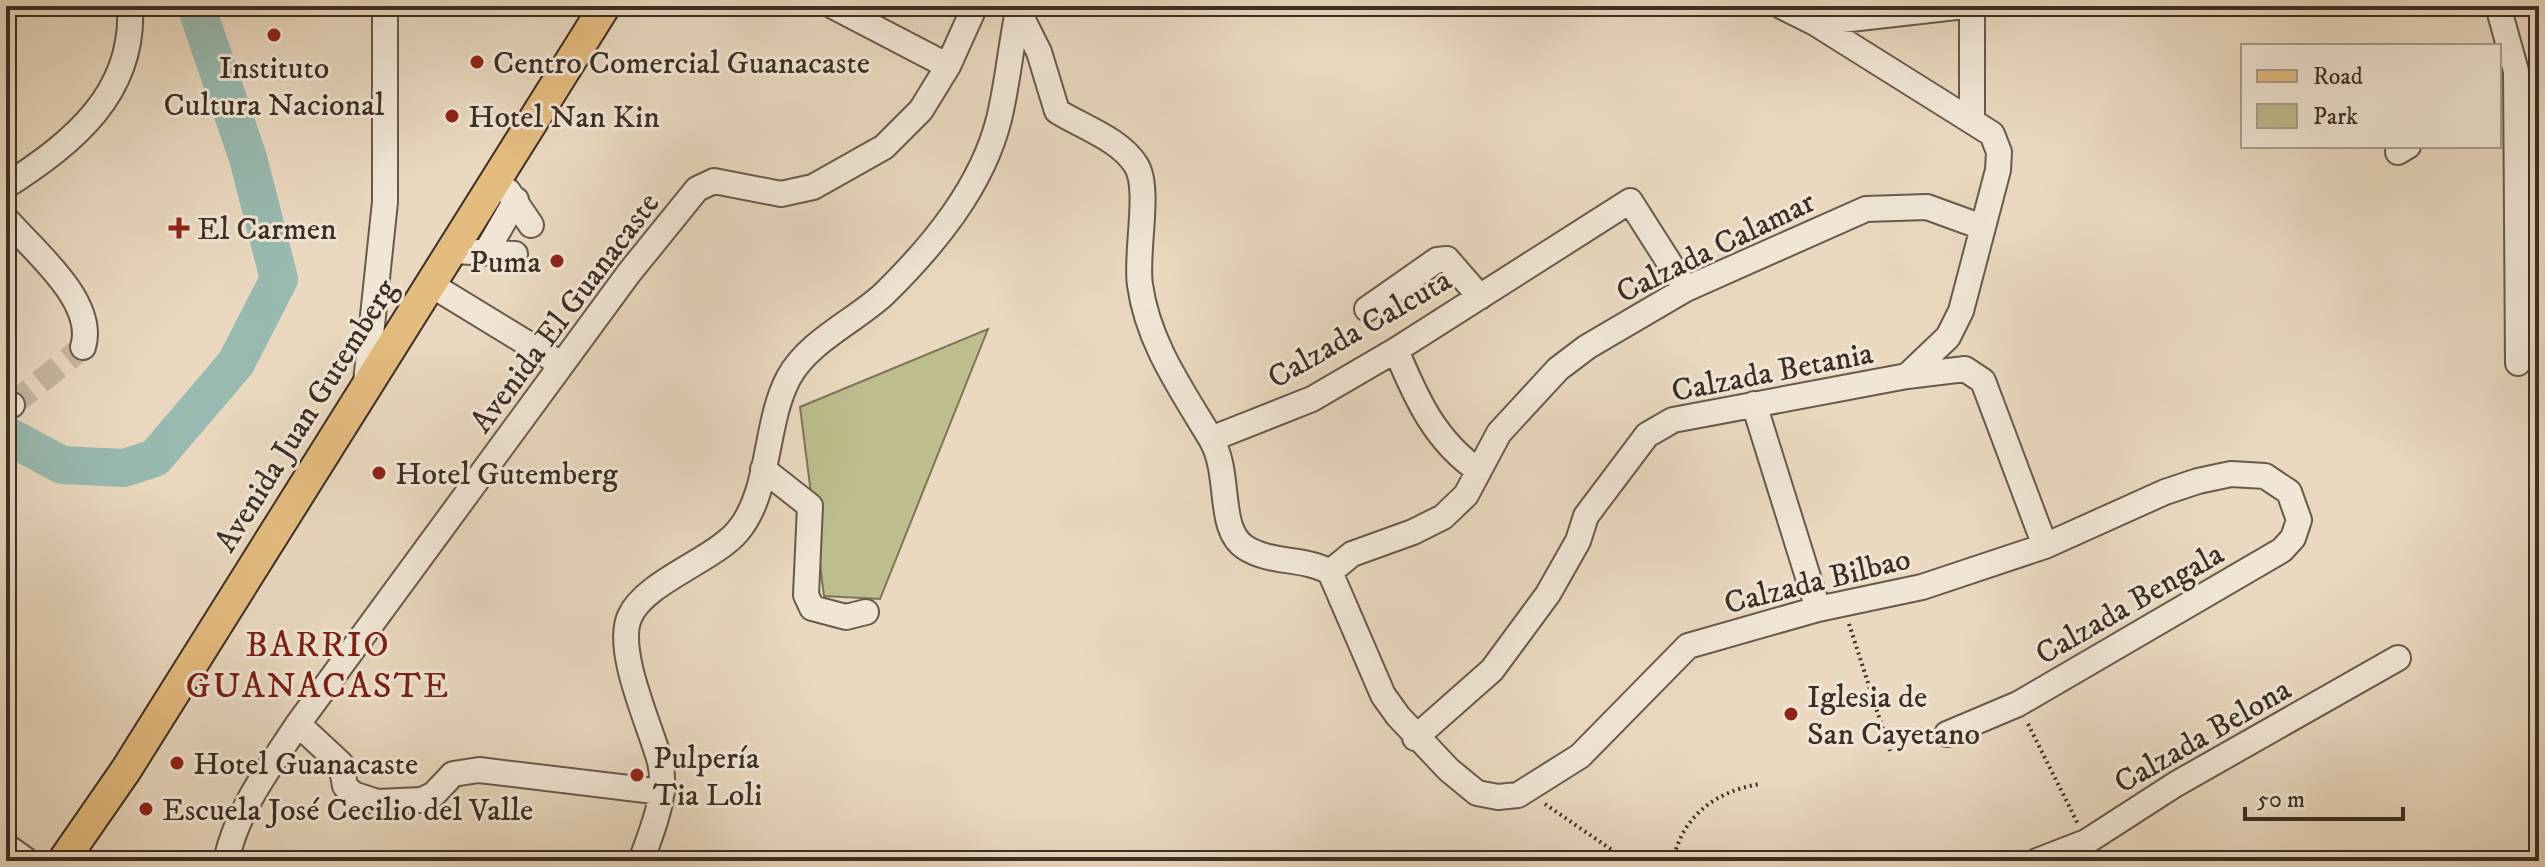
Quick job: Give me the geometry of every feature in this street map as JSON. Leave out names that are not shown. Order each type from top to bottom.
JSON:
[{"type":"main road","name":"Avenida Juan Gutemberg","points":[[63,861],[126,770],[430,284],[453,251],[507,188],[605,6]]},
{"type":"street","points":[[6,186],[98,112],[118,80],[129,50],[130,6]]},
{"type":"street","points":[[366,382],[385,202],[385,6]]},
{"type":"street","points":[[833,6],[948,66]]},
{"type":"street","name":"Avenida El Guanacaste","points":[[226,861],[235,826],[249,798],[298,724],[561,364],[697,189],[714,181],[781,194],[813,187],[884,147],[921,110],[948,66],[975,6]]},
{"type":"street","points":[[1781,6],[1815,23],[1972,118]]},
{"type":"street","points":[[1815,23],[1965,6]]},
{"type":"street","points":[[1972,6],[1972,118]]},
{"type":"street","points":[[2498,6],[2507,77],[2518,363]]},
{"type":"street","points":[[1019,8],[1039,52],[1057,111],[1125,150],[1139,168],[1144,191],[1137,240],[1139,285],[1154,342],[1221,457],[1229,530],[1245,548],[1274,560],[1314,563],[1330,572]]},
{"type":"street","points":[[641,861],[662,792],[660,762],[636,691],[628,619],[634,608],[657,589],[739,531],[763,469],[769,429],[791,374],[824,341],[876,302],[906,272],[965,196],[998,121],[1019,8]]},
{"type":"street","name":"Calzada Betania","points":[[1415,738],[1492,670],[1548,594],[1578,541],[1586,516],[1647,435],[1673,420],[1907,376],[1948,337],[1961,311],[1999,152],[1992,134],[1972,118]]},
{"type":"street","points":[[507,188],[531,225]]},
{"type":"street","points":[[486,252],[507,188]]},
{"type":"street","name":"Calzada Calcuta","points":[[1211,439],[1312,399],[1396,350],[1630,201],[1686,289]]},
{"type":"street","name":"Calzada Calamar","points":[[1330,572],[1352,554],[1443,517],[1466,495],[1499,433],[1558,369],[1587,347],[1686,289],[1866,209],[1900,205],[1927,207],[1982,227]]},
{"type":"street","points":[[6,219],[81,305],[87,336],[83,347]]},
{"type":"street","points":[[453,251],[515,254]]},
{"type":"street","points":[[1367,309],[1437,260],[1447,259],[1480,297]]},
{"type":"street","points":[[430,284],[561,364]]},
{"type":"street","points":[[1953,326],[1975,373],[1989,391],[2045,546]]},
{"type":"street","points":[[1396,350],[1427,417],[1452,449],[1479,471]]},
{"type":"street","points":[[1907,376],[1965,369],[1975,373]]},
{"type":"street","points":[[1754,404],[1818,609]]},
{"type":"street","points":[[763,469],[810,506],[806,595],[812,608],[846,617],[866,612]]},
{"type":"street","name":"Calzada Bilbao","points":[[1330,572],[1383,695],[1415,738],[1477,793],[1498,797],[1526,791],[1580,756],[1688,646],[1818,609],[1922,587],[2045,546],[2165,492],[2231,474],[2265,476],[2289,492]]},
{"type":"street","name":"Calzada Bengala","points":[[1947,734],[2018,704],[2282,550],[2293,538],[2299,520],[2289,492]]},
{"type":"street","name":"Calzada Belona","points":[[2037,861],[2086,842],[2398,658]]},
{"type":"street","points":[[298,724],[341,764],[345,786],[353,794],[377,802],[422,800],[434,794],[453,774],[479,770],[662,792]]},
{"type":"street","points":[[6,846],[27,861]]},
{"type":"path","points":[[1842,604],[1890,751]]},
{"type":"path","points":[[2018,704],[2086,842],[2120,861]]},
{"type":"path","points":[[1673,861],[1676,845],[1704,804],[1738,787],[1760,784]]},
{"type":"path","points":[[1526,791],[1628,861]]},
{"type":"green space","points":[[988,329],[880,599],[824,596],[800,407]]},
{"type":"waterway","points":[[6,435],[62,465],[124,468],[155,458],[236,363],[279,279],[248,158],[196,6]]},
{"type":"tunnel","points":[[12,405],[83,347]]},
{"type":"place","name":"Instituto Cultura Nacional","points":[[274,35]]},
{"type":"place","name":"Centro Comercial Guanacaste","points":[[477,62]]},
{"type":"place","name":"Hotel Nan Kin","points":[[452,116]]},
{"type":"place","name":"El Carmen","points":[[179,228]]},
{"type":"place","name":"Puma","points":[[557,261]]},
{"type":"place","name":"Hotel Gutemberg","points":[[379,473]]},
{"type":"place","name":"Iglesia de San Cayetano","points":[[1791,714]]},
{"type":"place","name":"Hotel Guanacaste","points":[[177,763]]},
{"type":"place","name":"Pulpería Tia Loli","points":[[637,775]]},
{"type":"place","name":"Escuela José Cecilio del Valle","points":[[146,809]]},
{"type":"district","name":"BARRIO GUANACASTE","points":[[318,664]]}]
